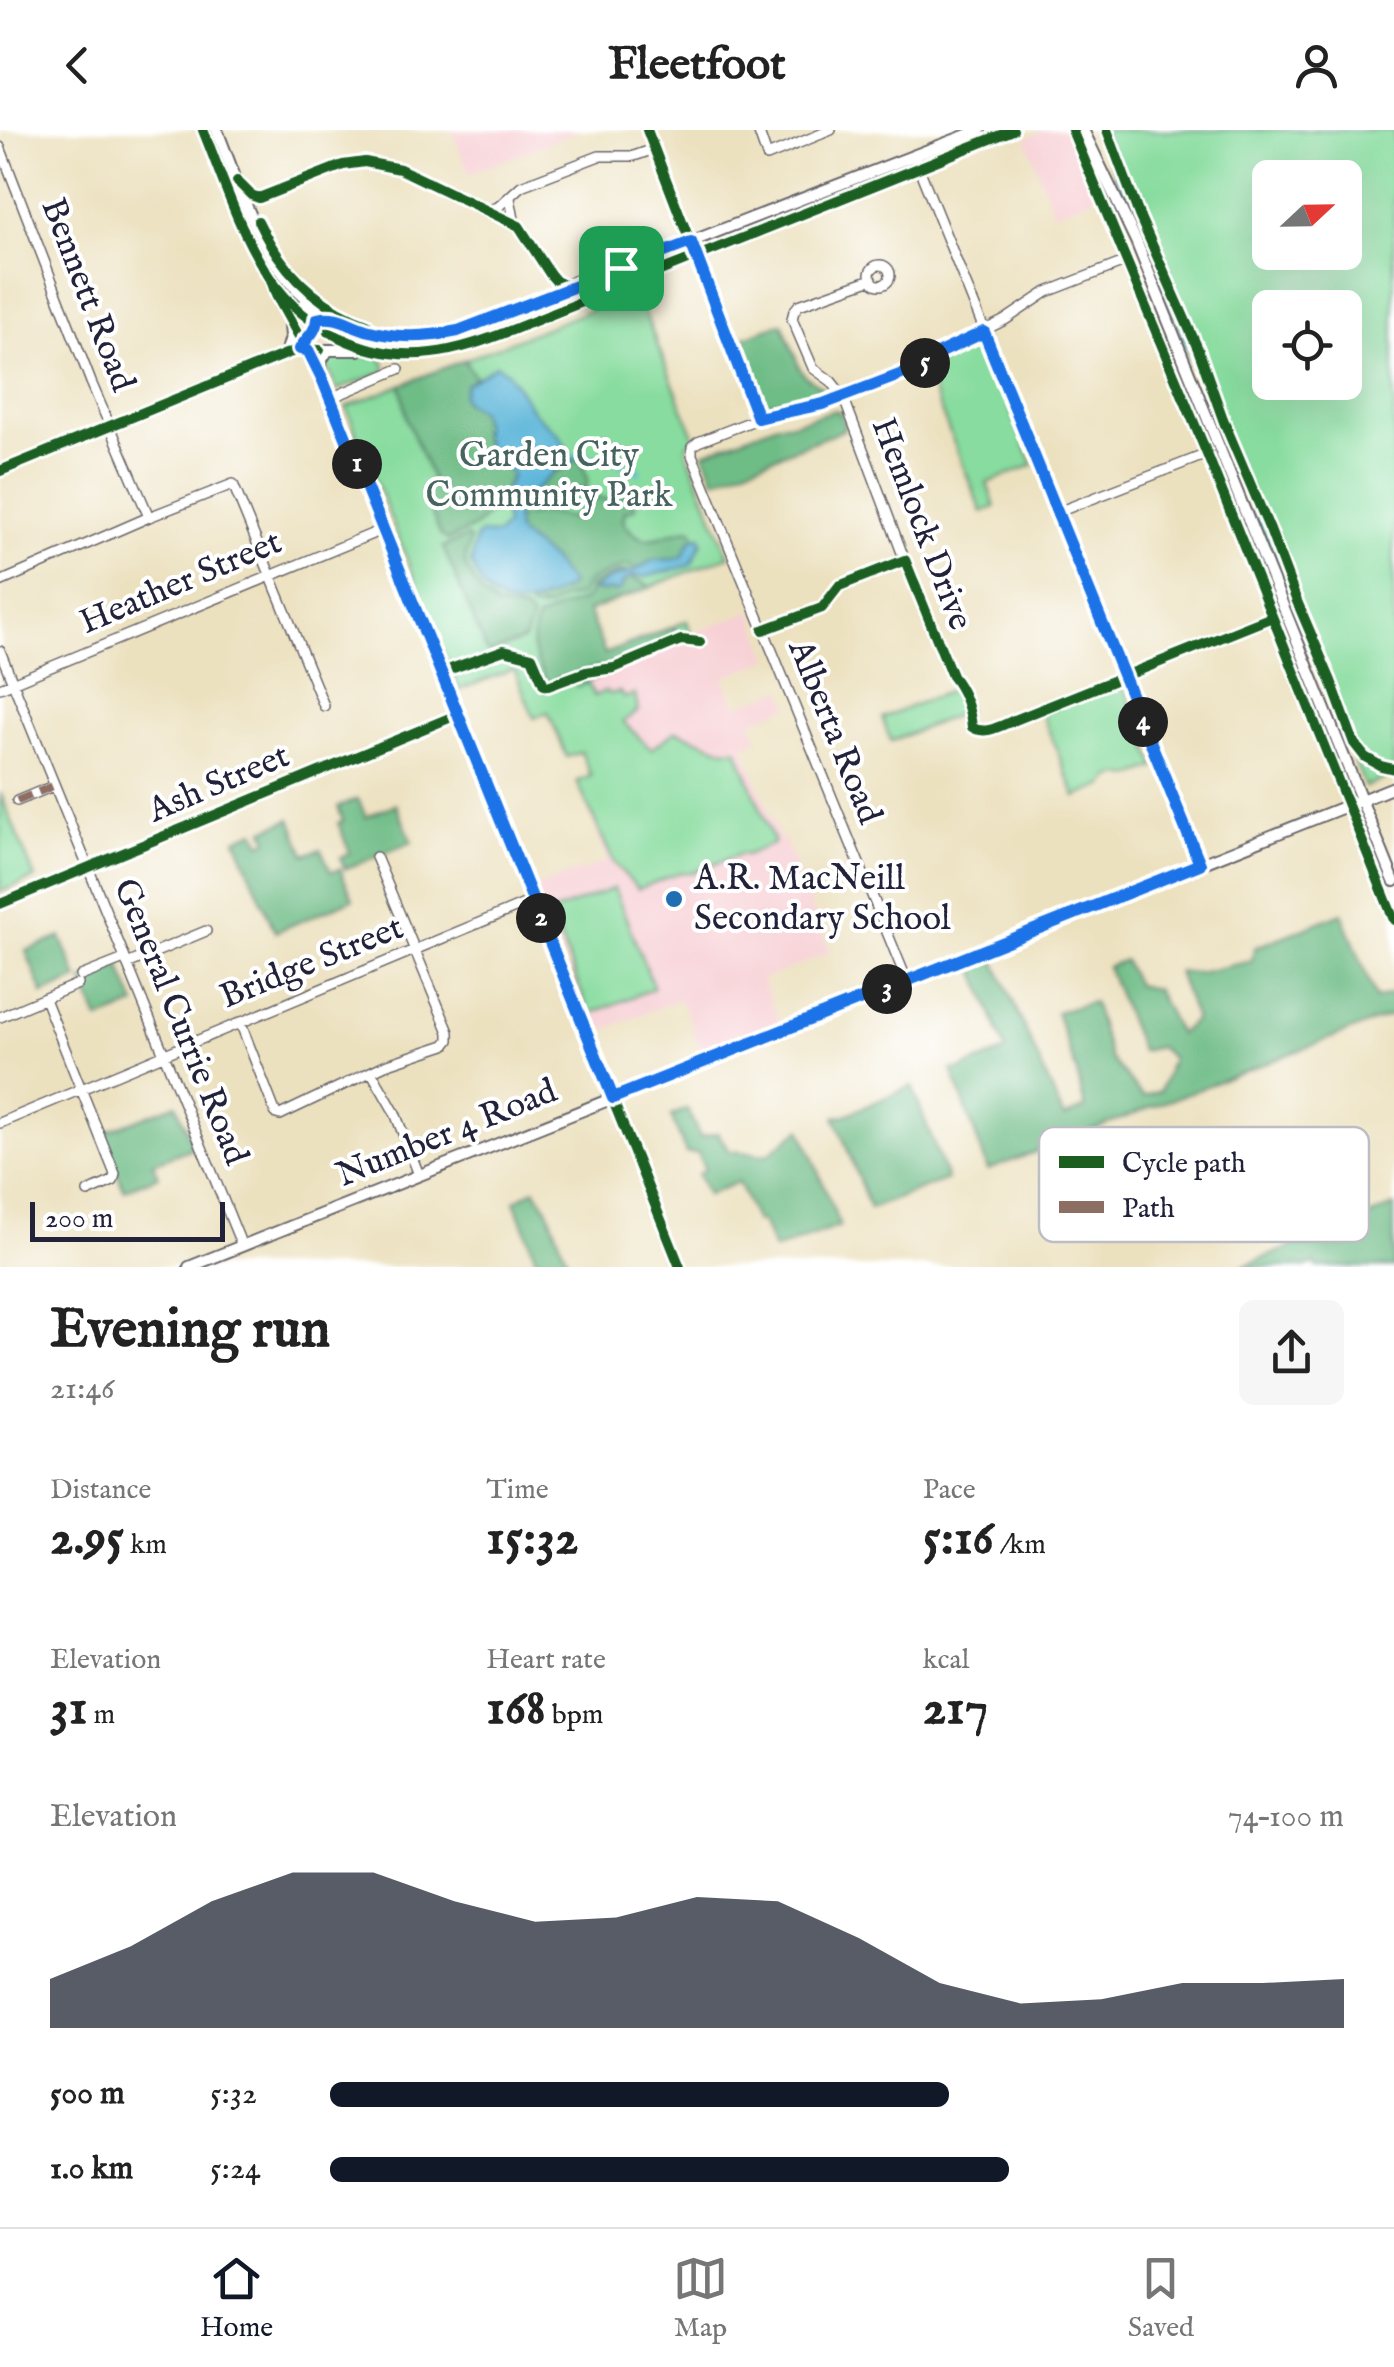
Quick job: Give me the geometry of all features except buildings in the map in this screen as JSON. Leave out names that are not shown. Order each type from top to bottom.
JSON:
[{"type":"main road","points":[[203,130],[251,246],[304,347]]},
{"type":"main road","points":[[217,130],[260,236],[279,268],[304,295],[332,316],[373,332],[412,336],[444,334],[478,324],[980,130]]},
{"type":"main road","points":[[271,280],[341,339],[393,353],[426,354],[467,346],[1013,130]]},
{"type":"main road","points":[[1072,130],[1394,920]]},
{"type":"main road","points":[[1083,130],[1136,241],[1394,881]]},
{"type":"main road","points":[[279,268],[281,279],[313,310],[315,321]]},
{"type":"main road","points":[[304,347],[304,334],[315,321],[332,316]]},
{"type":"main road","points":[[286,354],[291,335],[289,319]]},
{"type":"main road","points":[[304,347],[375,350]]},
{"type":"main road","points":[[322,378],[321,361],[329,350]]},
{"type":"main road","points":[[1207,454],[1220,449]]},
{"type":"main road","name":"Number 4 Road","points":[[189,1267],[1394,787]]},
{"type":"street","points":[[647,130],[758,418],[806,408],[910,371],[984,332],[1047,292],[1127,261]]},
{"type":"street","points":[[758,130],[767,156],[831,130]]},
{"type":"street","name":"Bennett Road","points":[[0,147],[109,426],[149,517]]},
{"type":"street","points":[[486,211],[498,207],[521,186],[599,156],[634,156],[654,149]]},
{"type":"street","points":[[914,156],[1200,864]]},
{"type":"street","points":[[238,181],[258,198],[343,166],[372,163],[400,169],[519,226]]},
{"type":"street","points":[[510,198],[511,211],[519,226],[559,283],[564,285],[611,267],[621,268]]},
{"type":"street","name":"Hemlock Drive","points":[[872,279],[799,306],[792,320],[813,368],[832,381],[842,396],[952,676],[970,711],[972,727],[978,731],[1015,720],[1124,676]]},
{"type":"street","points":[[0,471],[304,347],[331,398],[680,1267]]},
{"type":"street","points":[[331,398],[400,370]]},
{"type":"street","name":"Alberta Road","points":[[758,418],[698,442],[692,447],[692,455],[907,981]]},
{"type":"street","points":[[1058,512],[1207,454]]},
{"type":"street","points":[[0,582],[233,484],[324,706]]},
{"type":"street","name":"Heather Street","points":[[0,688],[384,529]]},
{"type":"street","points":[[763,630],[822,608],[839,586],[905,560]]},
{"type":"street","points":[[1124,676],[1272,616]]},
{"type":"street","name":"General Currie Road","points":[[0,651],[242,1246]]},
{"type":"street","name":"Ash Street","points":[[0,904],[459,714]]},
{"type":"street","points":[[16,801],[53,786]]},
{"type":"street","points":[[240,1022],[276,1114],[280,1115],[386,1065],[445,1045],[449,1032],[376,857]]},
{"type":"street","name":"Bridge Street","points":[[0,1122],[534,900]]},
{"type":"street","points":[[0,1017],[80,980],[206,931]]},
{"type":"street","points":[[45,998],[116,1179],[88,1192]]},
{"type":"street","points":[[372,1073],[395,1112],[419,1176]]},
{"type":"shaded area","points":[[452,130],[581,130],[469,174]]},
{"type":"shaded area","points":[[1044,130],[1064,130],[1096,196],[1054,213],[1026,139]]},
{"type":"shaded area","name":"A.R. MacNeill Secondary School","points":[[751,611],[770,659],[724,677],[736,706],[782,689],[789,706],[751,721],[758,739],[743,746],[830,952],[762,980],[780,1024],[703,1054],[680,999],[595,1033],[535,887],[608,861],[577,782],[591,776],[581,752],[567,757],[543,699]]},
{"type":"green space","points":[[1097,130],[1394,130],[1394,775],[1365,787]]},
{"type":"green space","name":"Garden City Community Park","points":[[636,292],[695,438],[687,452],[729,556],[588,611],[605,654],[687,621],[692,636],[575,687],[588,683],[594,696],[605,691],[620,692],[624,698],[635,694],[638,711],[623,722],[651,749],[676,731],[726,750],[737,749],[773,840],[773,844],[746,855],[692,873],[681,872],[638,889],[614,863],[577,782],[591,776],[581,752],[567,757],[548,712],[534,718],[514,669],[459,690],[346,407]]},
{"type":"green space","points":[[782,323],[800,369],[826,392],[808,399],[764,403],[758,399],[736,344]]},
{"type":"green space","points":[[977,337],[984,341],[1033,465],[987,483],[995,507],[982,512],[923,367]]},
{"type":"green space","points":[[335,353],[383,357],[384,372],[337,390],[325,362]]},
{"type":"green space","points":[[464,360],[475,377],[466,385],[465,403],[480,411],[485,442],[512,475],[502,495],[489,495],[490,512],[475,527],[448,540],[441,536],[423,491],[432,479],[407,420],[401,385]]},
{"type":"green space","points":[[836,410],[845,426],[843,430],[715,480],[704,453],[780,423]]},
{"type":"green space","points":[[574,459],[581,461],[587,486],[566,499],[525,511],[521,505],[532,492]]},
{"type":"green space","points":[[624,496],[635,505],[625,511],[623,521],[639,537],[656,538],[692,529],[695,537],[682,557],[653,560],[637,569],[626,565],[588,581],[581,596],[564,598],[548,608],[531,609],[529,605],[541,601],[565,578],[553,561],[517,532],[517,518],[547,513],[571,518],[594,498]]},
{"type":"green space","points":[[467,537],[467,569],[482,594],[496,606],[525,611],[532,619],[524,640],[488,654],[443,547]]},
{"type":"green space","points":[[628,572],[649,588],[588,611],[605,654],[674,627],[679,638],[614,664],[547,683],[532,644],[538,618],[583,601],[591,585]]},
{"type":"green space","points":[[1116,684],[1125,689],[1156,767],[1130,777],[1112,777],[1105,785],[1076,797],[1041,712]]},
{"type":"green space","points":[[957,688],[966,711],[891,741],[882,718]]},
{"type":"green space","points":[[0,793],[35,878],[0,892]]},
{"type":"green space","points":[[358,799],[366,817],[396,804],[412,842],[345,869],[340,858],[350,853],[338,823],[343,821],[338,807]]},
{"type":"green space","points":[[291,819],[305,855],[321,849],[331,872],[340,869],[353,899],[275,932],[236,839],[255,831],[261,843],[268,840],[264,830]]},
{"type":"green space","points":[[614,888],[654,988],[590,1014],[550,913]]},
{"type":"green space","points":[[1342,913],[1376,999],[1394,993],[1394,1014],[1100,1127],[1039,1127],[1039,1150],[988,1170],[952,1070],[1006,1051],[973,964],[993,956],[1064,1118],[1085,1108],[1056,1012],[1093,1002],[1110,1058],[1143,1097],[1160,1091],[1172,1058],[1159,1047],[1141,1051],[1107,967],[1124,960],[1136,985],[1156,989],[1179,1034],[1195,1020],[1178,972],[1198,973],[1252,961],[1254,948]]},
{"type":"green space","points":[[61,937],[78,979],[43,994],[26,951]]},
{"type":"green space","points":[[120,966],[136,1005],[99,1020],[83,981]]},
{"type":"green space","points":[[912,1086],[947,1179],[870,1209],[835,1117]]},
{"type":"green space","points":[[176,1104],[194,1147],[153,1163],[158,1176],[124,1190],[101,1134]]},
{"type":"green space","points":[[687,1109],[700,1137],[718,1133],[729,1151],[767,1155],[801,1129],[840,1226],[774,1250],[738,1182],[707,1195],[698,1174],[705,1170],[698,1153],[686,1153],[671,1116]]},
{"type":"green space","points":[[535,1189],[547,1207],[570,1267],[539,1267],[515,1201]]},
{"type":"green space","points":[[1394,1206],[1394,1267],[1317,1267],[1315,1263],[1306,1267],[1241,1267],[1304,1242],[1369,1242],[1369,1216]]},
{"type":"water","points":[[496,365],[508,372],[533,411],[559,435],[574,459],[557,469],[516,508],[517,532],[553,561],[570,582],[560,592],[528,604],[497,600],[482,586],[471,563],[476,538],[481,534],[497,535],[506,525],[502,495],[512,475],[488,451],[480,411],[465,403],[462,396],[466,384]]},
{"type":"water","points":[[700,536],[702,542],[688,566],[646,577],[633,576],[614,592],[593,590],[653,560],[682,557],[691,540]]},
{"type":"waterway","points":[[1101,130],[1227,440]]},
{"type":"waterway","points":[[1232,453],[1350,749]]},
{"type":"waterway","points":[[572,456],[581,456]]},
{"type":"waterway","points":[[588,456],[613,459],[622,467],[640,469],[639,474],[635,471]]},
{"type":"marked path","points":[[17,801],[53,786]]},
{"type":"cycle path","points":[[203,130],[250,243],[284,296],[340,338],[384,352],[407,354],[452,350],[502,334],[1013,130]]},
{"type":"cycle path","points":[[647,130],[696,257]]},
{"type":"cycle path","points":[[1072,130],[1394,920]]},
{"type":"cycle path","points":[[1107,130],[1354,743],[1365,757],[1394,769]]},
{"type":"cycle path","points":[[237,181],[259,198],[343,165],[365,162],[400,169],[519,226],[550,274],[564,285]]},
{"type":"cycle path","points":[[258,221],[278,255],[302,284],[332,307],[367,324]]},
{"type":"cycle path","points":[[351,325],[412,337],[458,331],[665,251]]},
{"type":"cycle path","points":[[271,280],[322,378],[680,1267]]},
{"type":"cycle path","points":[[0,471],[286,354],[300,349],[320,350]]},
{"type":"cycle path","points":[[763,630],[822,608],[839,586],[905,560],[952,676],[966,700],[972,727],[988,730],[1272,617]]},
{"type":"cycle path","points":[[442,672],[504,650],[532,657],[544,685],[548,686],[586,672],[614,668],[681,640],[700,642]]},
{"type":"cycle path","points":[[0,904],[459,714]]},
{"type":"place","name":"A.R. MacNeill Secondary School","points":[[674,899]]},
{"type":"route","points":[[691,242],[758,418],[823,404],[910,371],[984,332],[1200,864],[613,1098],[322,378],[308,350],[300,349],[317,319],[332,316],[352,326],[395,336],[444,334],[621,268],[691,242]]}]
